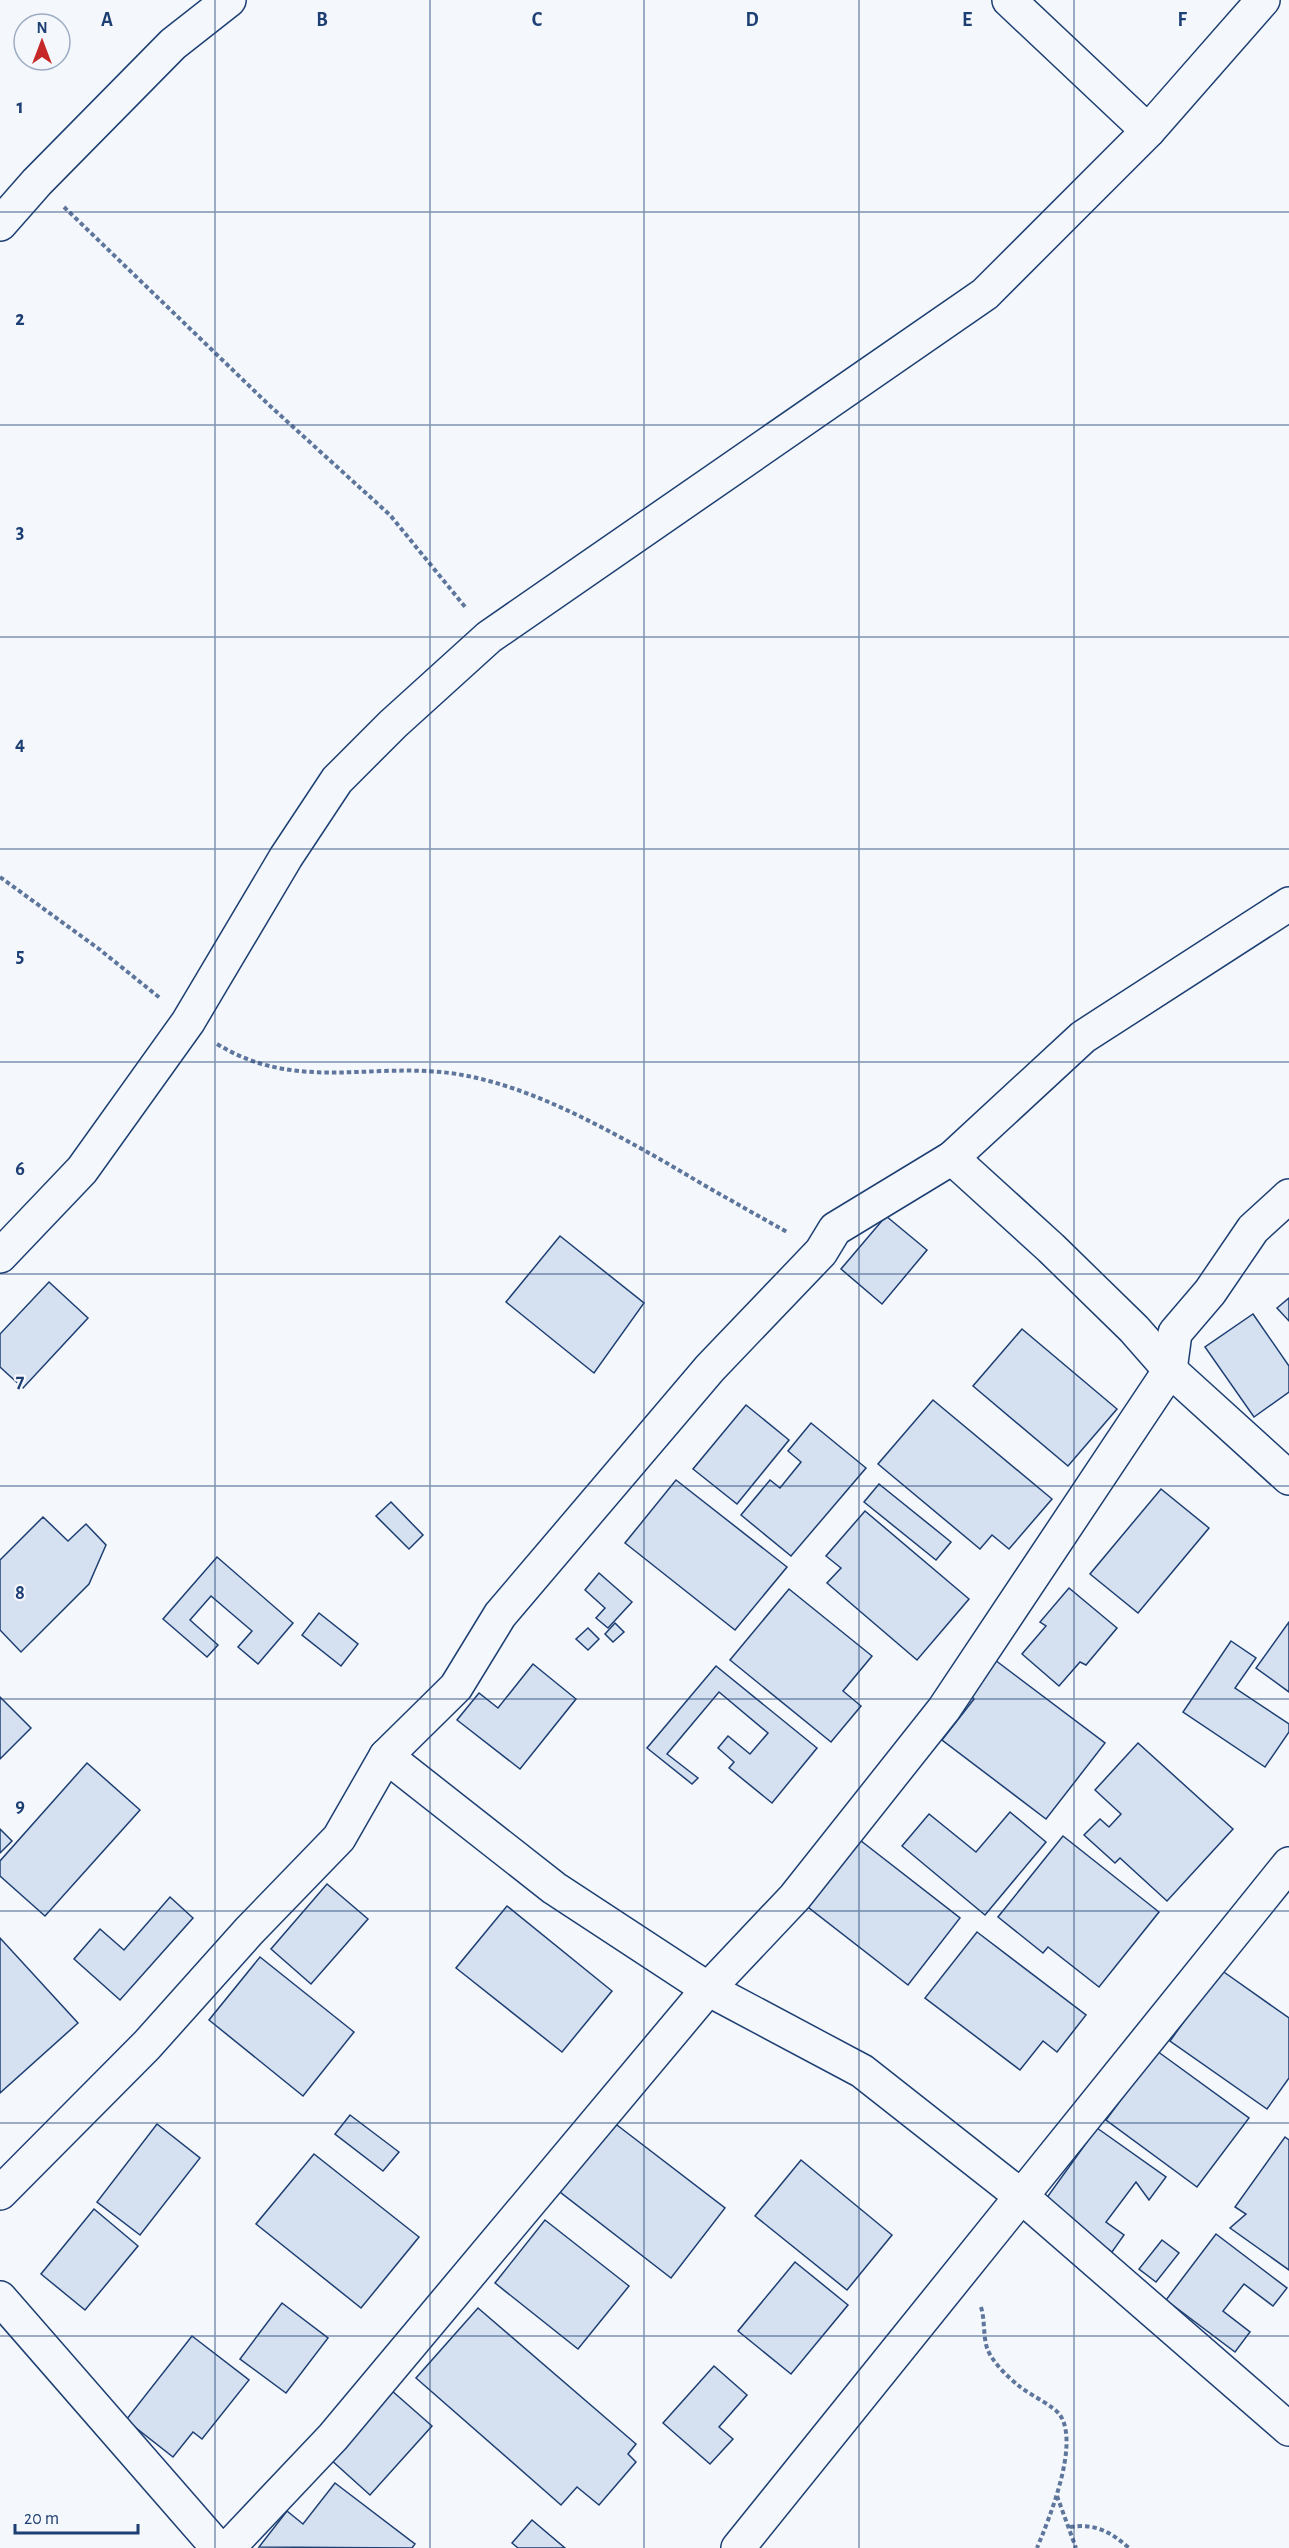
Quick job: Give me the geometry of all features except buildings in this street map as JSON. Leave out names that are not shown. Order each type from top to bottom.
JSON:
[{"type":"street","points":[[0,224],[37,182],[173,44],[229,0]]},
{"type":"street","points":[[1008,0],[1148,131]]},
{"type":"street","points":[[0,1256],[82,1170],[188,1022],[286,857],[337,780],[393,724],[489,637],[985,294],[1148,131],[1263,0]]},
{"type":"street","points":[[0,2193],[147,2045],[249,1931],[339,1838],[386,1756],[456,1687],[500,1615],[710,1368],[821,1252],[835,1229],[952,1158],[1083,1036],[1283,918]]},
{"type":"street","points":[[952,1158],[1051,1248],[1134,1329],[1170,1370],[1289,1478]]},
{"type":"street","points":[[228,2548],[333,2437],[708,1989],[795,1897],[944,1710],[1170,1370],[1175,1334],[1210,1292],[1253,1229],[1289,1196]]},
{"type":"street","points":[[386,1756],[554,1888],[708,1989],[862,2071],[1021,2196],[1289,2429]]},
{"type":"street","points":[[738,2548],[1289,1864]]},
{"type":"street","points":[[0,2298],[218,2548]]},
{"type":"path","points":[[37,182],[269,405],[390,515],[489,637]]},
{"type":"path","points":[[0,877],[99,949],[218,1045],[246,1060],[317,1074],[411,1072],[456,1074],[535,1095],[608,1130],[821,1252]]},
{"type":"path","points":[[956,2277],[973,2290],[982,2310],[987,2349],[1006,2375],[1060,2415],[1067,2443],[1057,2496],[1037,2548]]},
{"type":"path","points":[[1057,2496],[1076,2548]]},
{"type":"path","points":[[1070,2527],[1085,2525],[1098,2527],[1118,2538],[1129,2548]]}]
